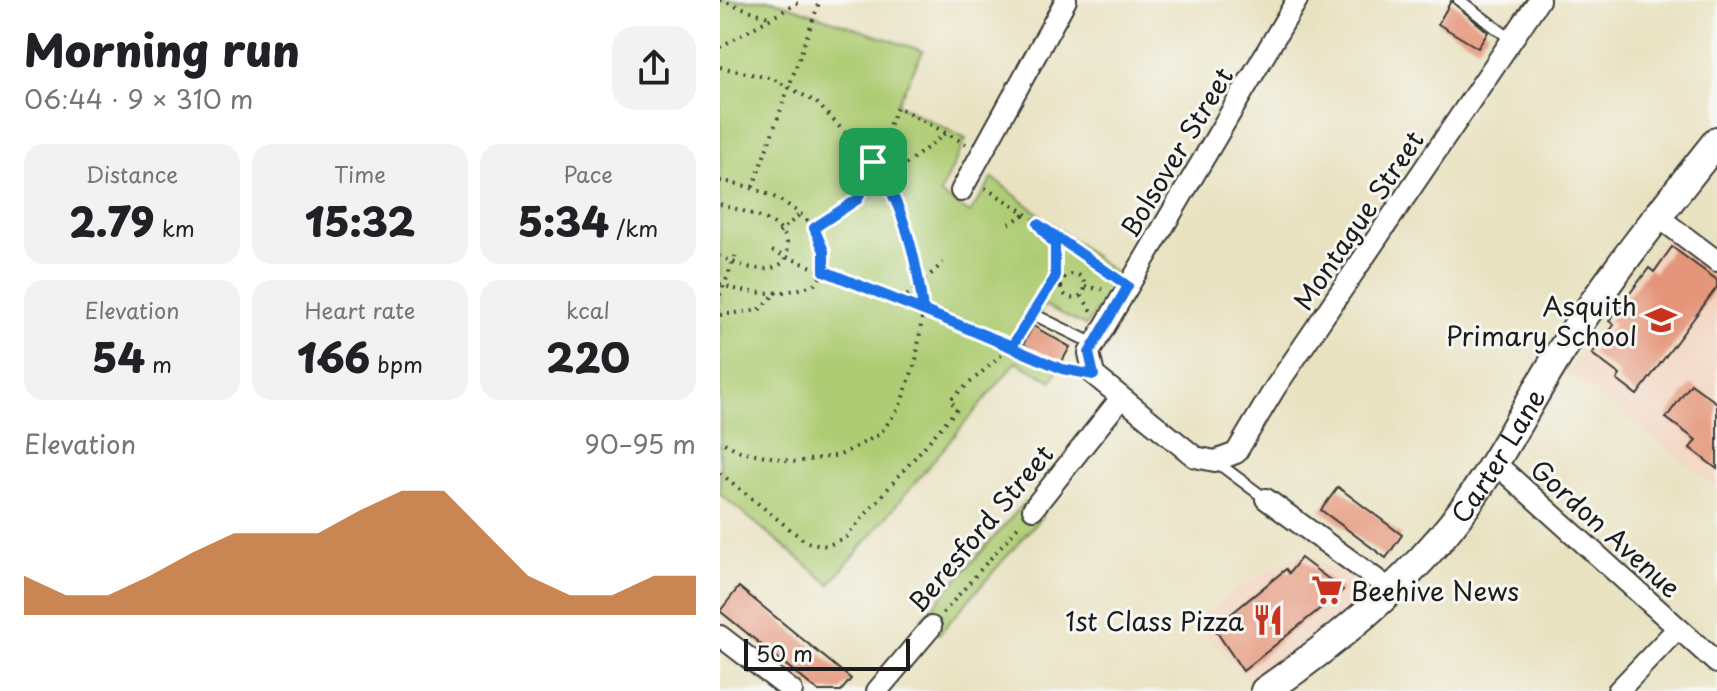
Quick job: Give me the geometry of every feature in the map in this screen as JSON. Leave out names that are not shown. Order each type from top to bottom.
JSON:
[{"type":"main road","name":"Carter Lane","points":[[1265,691],[1391,590],[1440,539],[1496,464],[1561,351],[1657,216],[1717,141]]},
{"type":"street","points":[[972,188],[983,152],[1066,0]]},
{"type":"street","name":"Bolsover Street","points":[[1094,344],[1297,0]]},
{"type":"street","name":"Montague Street","points":[[1215,461],[1236,453],[1275,388],[1539,0]]},
{"type":"street","points":[[1657,216],[1717,261]]},
{"type":"street","points":[[1094,344],[1089,353],[1094,375],[1195,457],[1215,461]]},
{"type":"street","name":"Beresford Street","points":[[1033,509],[1121,398]]},
{"type":"street","name":"Gordon Avenue","points":[[1496,464],[1717,663]]},
{"type":"street","points":[[1266,499],[1391,590]]},
{"type":"street","name":"Beresford Street","points":[[877,691],[931,627]]},
{"type":"street","points":[[1618,691],[1678,628]]},
{"type":"street","points":[[720,636],[792,691]]},
{"type":"lane","points":[[1459,0],[1512,40]]},
{"type":"lane","points":[[1034,315],[1094,344]]},
{"type":"lane","points":[[1215,461],[1266,499]]},
{"type":"path","points":[[720,0],[771,18]]},
{"type":"path","points":[[720,47],[803,0]]},
{"type":"path","points":[[753,187],[820,0]]},
{"type":"path","points":[[720,67],[773,79],[816,102],[873,162],[886,180],[918,268],[923,310],[916,361],[899,408],[880,434],[840,455],[796,462],[740,451],[720,441]]},
{"type":"path","points":[[858,199],[897,107],[983,152]]},
{"type":"path","points":[[814,228],[886,180],[946,133]]},
{"type":"path","points":[[720,181],[753,187],[800,214],[814,228],[824,251],[824,271],[817,283],[804,289],[777,292],[722,284]]},
{"type":"path","points":[[972,188],[1025,214],[1128,286]]},
{"type":"path","points":[[720,204],[781,231]]},
{"type":"path","points":[[781,231],[800,214]]},
{"type":"path","points":[[1009,224],[1025,214]]},
{"type":"path","points":[[720,473],[806,542],[834,545],[846,537],[957,409],[950,400],[1012,346],[1034,315],[1057,268],[1055,245],[1038,224]]},
{"type":"path","points":[[781,231],[787,256]]},
{"type":"path","points":[[772,251],[1012,346],[1062,369],[1094,375]]},
{"type":"path","points":[[720,295],[736,255]]},
{"type":"path","points":[[720,256],[733,262],[771,269],[787,256]]},
{"type":"path","points":[[901,301],[943,263]]},
{"type":"path","points":[[1057,268],[1064,278]]},
{"type":"path","points":[[1052,282],[1061,285],[1069,297],[1078,297],[1085,288],[1078,275],[1064,278]]},
{"type":"path","points":[[1061,285],[1064,278]]},
{"type":"path","points":[[720,315],[759,310],[777,292]]},
{"type":"path","name":"Beresford Street","points":[[931,627],[1033,509]]},
{"type":"shaded area","name":"Asquith Primary School","points":[[1669,232],[1717,269],[1717,488],[1568,372]]},
{"type":"shaded area","points":[[1302,552],[1359,586],[1357,601],[1256,689],[1193,621],[1250,581]]},
{"type":"green space","points":[[720,0],[772,0],[923,51],[897,104],[966,139],[940,194],[970,213],[993,178],[1119,276],[1086,326],[1044,305],[1023,344],[1060,365],[1052,381],[1016,362],[830,584],[720,494]]},
{"type":"green space","points":[[1025,502],[1042,516],[939,634],[922,619]]},
{"type":"building","points":[[1451,1],[1488,32],[1478,48],[1438,24]]},
{"type":"building","points":[[1672,247],[1717,280],[1717,287],[1637,395],[1617,380],[1620,375],[1592,354],[1614,325],[1609,321],[1649,268],[1654,272]]},
{"type":"building","points":[[1033,326],[1070,347],[1060,365],[1023,344]]},
{"type":"building","points":[[1691,384],[1717,403],[1717,469],[1690,448],[1696,440],[1666,418]]},
{"type":"building","points":[[1338,487],[1402,535],[1386,558],[1321,510]]},
{"type":"building","points":[[1301,558],[1343,590],[1243,671],[1214,628],[1286,569],[1289,573]]},
{"type":"building","points":[[739,587],[851,679],[841,691],[818,691],[720,611]]},
{"type":"place","name":"Asquith Primary School","points":[[1661,320]]},
{"type":"place","name":"Beehive News","points":[[1327,590]]},
{"type":"place","name":"1st Class Pizza","points":[[1268,620]]},
{"type":"route","points":[[873,162],[858,199],[814,228],[824,251],[824,271],[923,310],[1012,346],[1055,278],[1058,258],[1055,245],[1038,224],[1070,243],[1128,286],[1089,353],[1094,375],[1062,369],[923,310],[918,268],[886,180],[873,162]]}]
